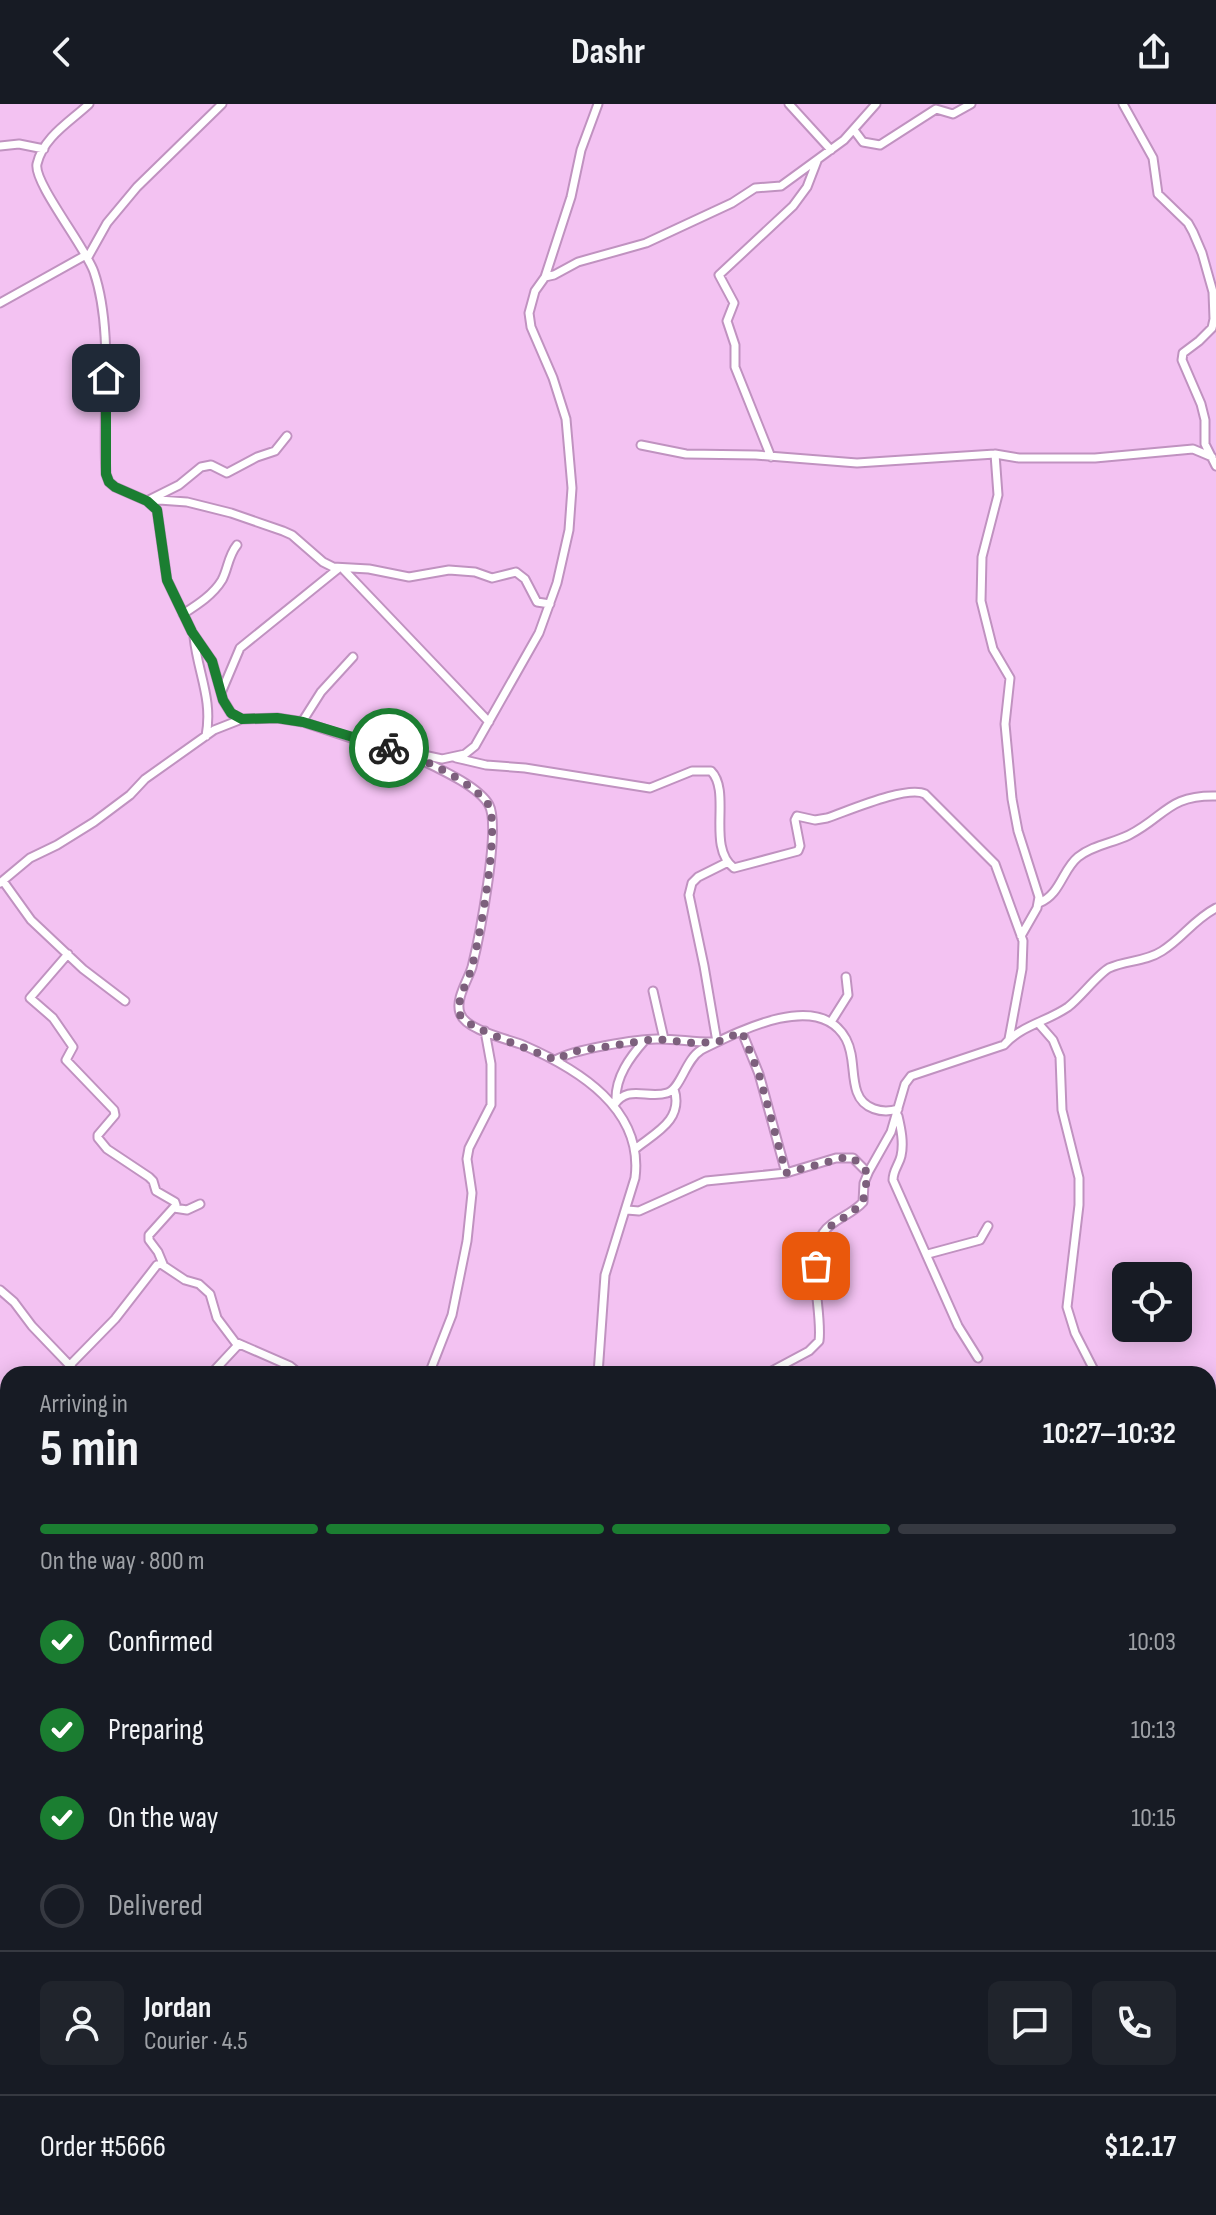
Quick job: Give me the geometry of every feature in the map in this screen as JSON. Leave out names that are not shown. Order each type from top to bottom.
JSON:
[{"type":"street","points":[[89,104],[61,127],[44,149],[37,165],[39,176],[87,256],[96,281],[104,329],[106,474],[115,487],[148,502],[159,516],[163,567],[194,637],[212,661],[221,693],[231,713],[242,719]]},
{"type":"street","points":[[0,303],[87,256],[107,223],[137,187],[222,104]]},
{"type":"street","points":[[789,104],[831,150]]},
{"type":"street","points":[[545,277],[578,262],[646,243],[732,203],[755,188],[781,186],[831,150],[854,130],[876,104]]},
{"type":"street","points":[[854,130],[863,142],[880,145],[936,109],[953,114],[971,104]]},
{"type":"street","points":[[1123,104],[1153,158],[1158,194],[1188,223],[1210,279],[1215,307],[1212,328],[1183,353],[1182,360],[1201,404],[1205,444],[1216,466]]},
{"type":"street","points":[[453,758],[472,750],[532,647],[550,604],[569,530],[572,488],[566,419],[529,321],[530,303],[545,277],[595,107]]},
{"type":"street","points":[[0,146],[19,144],[44,149]]},
{"type":"street","points":[[771,457],[735,367],[735,345],[727,321],[734,303],[719,275],[793,206],[807,187],[817,161]]},
{"type":"street","points":[[148,502],[179,485],[203,466],[211,465],[227,473],[233,471],[275,451],[287,436]]},
{"type":"street","points":[[641,445],[686,454],[857,463],[995,454],[1019,458],[1095,458],[1198,449],[1212,457]]},
{"type":"street","points":[[995,454],[998,495],[982,557],[981,601],[993,649],[1010,678],[1005,724],[1012,799],[1039,903]]},
{"type":"street","points":[[148,502],[187,502],[283,531],[328,565],[341,568],[369,569],[409,577],[440,570],[470,571],[492,578],[516,572],[525,579],[537,602],[550,604]]},
{"type":"street","points":[[183,614],[208,596],[221,581],[229,557],[237,545]]},
{"type":"street","points":[[221,693],[240,648],[341,568]]},
{"type":"street","points":[[341,568],[489,722]]},
{"type":"street","points":[[194,637],[197,663],[210,709],[206,736]]},
{"type":"street","points":[[302,722],[312,703],[353,657]]},
{"type":"street","points":[[125,1001],[31,920],[1,882],[30,858],[94,822],[130,795],[145,779],[226,724],[242,719],[277,718],[442,759],[525,768],[650,788],[692,771],[711,771],[717,782],[720,836],[728,862],[734,868],[798,851],[797,816],[815,820],[827,818],[919,791],[933,800],[995,864],[1024,951],[1009,1039]]},
{"type":"street","points":[[396,750],[440,770],[479,793],[491,814],[491,846],[484,897],[471,968],[459,1007],[462,1018],[467,1023],[556,1060],[593,1084],[615,1103],[635,1149],[637,1163],[627,1210],[605,1275],[600,1366]]},
{"type":"street","points":[[1021,936],[1039,903],[1056,890],[1075,860],[1087,851],[1133,833],[1177,802],[1195,795],[1216,796]]},
{"type":"street","points":[[717,1042],[689,895],[692,883],[698,877],[728,862]]},
{"type":"street","points":[[781,1366],[809,1351],[819,1341],[815,1300],[820,1238],[830,1225],[863,1202],[868,1173],[891,1132],[905,1084],[911,1076],[996,1049],[1071,1005],[1106,970],[1161,952],[1191,923],[1216,908]]},
{"type":"street","points":[[68,954],[30,998],[53,1018],[73,1047],[66,1060],[114,1110],[115,1115],[98,1135],[100,1142],[152,1180],[156,1191],[175,1202],[174,1208],[148,1238],[163,1264],[185,1280],[199,1284],[210,1294],[217,1318],[238,1345],[290,1366]]},
{"type":"street","points":[[831,1022],[848,995],[846,977]]},
{"type":"street","points":[[653,991],[664,1039]]},
{"type":"street","points":[[615,1103],[629,1093],[667,1093],[674,1089],[693,1055],[771,1020],[793,1015],[813,1016],[831,1022],[841,1030],[851,1052],[859,1096],[878,1111],[898,1112]]},
{"type":"street","points":[[1039,1024],[1053,1040],[1060,1057],[1062,1110],[1079,1178],[1079,1205],[1067,1307],[1075,1333],[1092,1366]]},
{"type":"street","points":[[432,1366],[452,1315],[467,1241],[472,1193],[467,1159],[469,1148],[491,1105],[491,1064],[485,1031]]},
{"type":"street","points":[[742,1032],[759,1074],[786,1173]]},
{"type":"street","points":[[556,1060],[571,1052],[645,1040],[717,1042]]},
{"type":"street","points":[[615,1103],[616,1088],[625,1068],[645,1040]]},
{"type":"street","points":[[635,1149],[671,1119],[676,1107],[674,1089]]},
{"type":"street","points":[[898,1112],[901,1157],[893,1180],[958,1326],[978,1358]]},
{"type":"street","points":[[627,1210],[639,1211],[706,1181],[786,1173],[846,1157],[853,1158],[868,1173]]},
{"type":"street","points":[[174,1208],[187,1210],[200,1204]]},
{"type":"street","points":[[928,1254],[980,1240],[988,1226]]},
{"type":"street","points":[[0,1290],[71,1364],[115,1319],[157,1265],[163,1264]]},
{"type":"street","points":[[218,1366],[238,1345]]},
{"type":"way so far","points":[[389,748],[415,757],[479,793],[491,814],[491,846],[478,940],[461,997],[459,1013],[462,1018],[474,1027],[556,1060],[571,1052],[655,1039],[717,1042],[742,1032],[759,1074],[786,1173],[846,1157],[853,1158],[868,1173],[861,1206],[830,1225],[820,1238],[816,1266]]},
{"type":"route","points":[[106,378],[106,474],[115,487],[150,502],[157,510],[167,580],[194,637],[212,661],[228,708],[242,719],[277,718],[303,722],[389,748]]}]
